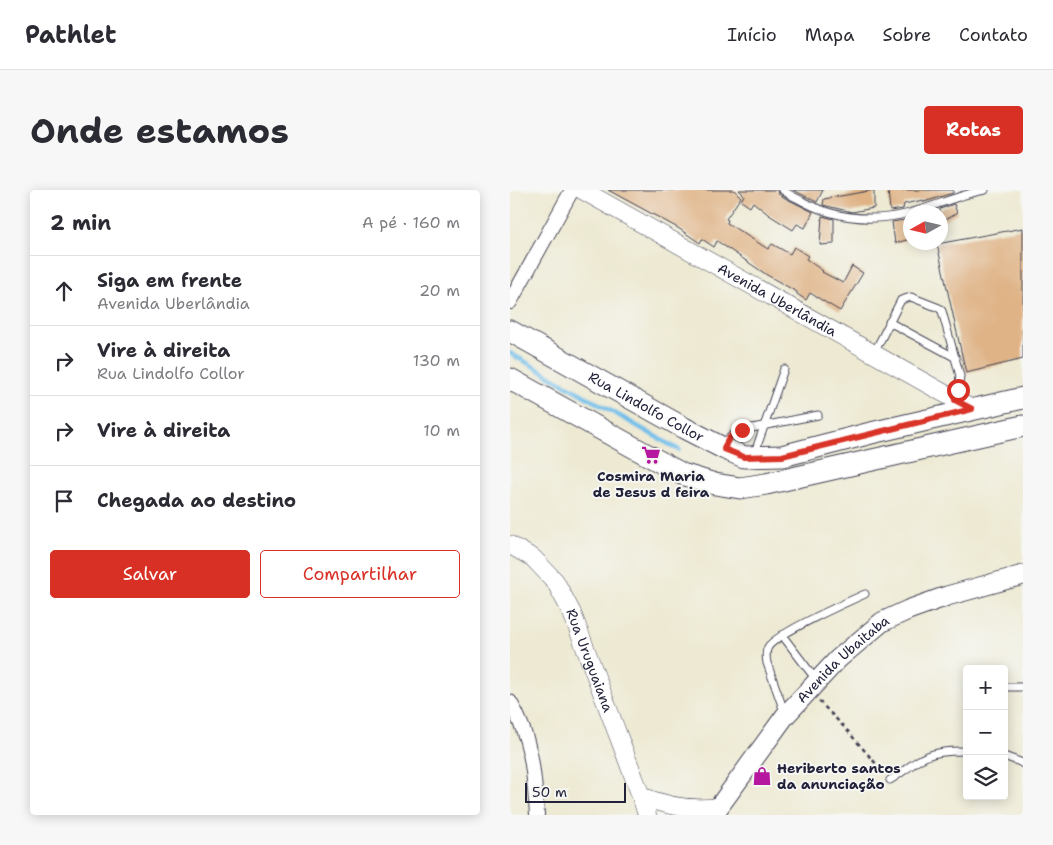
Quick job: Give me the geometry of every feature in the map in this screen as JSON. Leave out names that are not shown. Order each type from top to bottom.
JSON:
[{"type":"main road","name":"Rua Lindolfo Collor","points":[[510,331],[724,449],[744,457],[782,456],[964,405],[1023,398]]},
{"type":"main road","points":[[510,379],[682,474],[715,484],[740,488],[766,484],[1023,426]]},
{"type":"main road","name":"Avenida Ubaitaba","points":[[716,811],[786,716],[838,659],[882,622],[947,596],[1023,576]]},
{"type":"street","points":[[510,302],[572,190]]},
{"type":"street","name":"Avenida Uberlândia","points":[[582,190],[964,405]]},
{"type":"street","name":"Rua Uruguaiana","points":[[510,545],[533,558],[555,582],[572,613],[647,815]]},
{"type":"street","points":[[510,702],[519,718],[528,742],[537,815]]},
{"type":"street","points":[[641,796],[664,804],[716,811]]},
{"type":"lane","points":[[783,190],[820,210],[847,217],[877,219],[903,214]]},
{"type":"lane","points":[[936,205],[972,192],[985,190]]},
{"type":"lane","points":[[874,353],[901,300],[911,297],[939,308],[942,311],[956,358],[960,376],[958,390],[964,405]]},
{"type":"lane","points":[[889,322],[956,358]]},
{"type":"lane","points":[[753,458],[784,369]]},
{"type":"lane","points":[[724,449],[733,433],[765,424],[818,415]]},
{"type":"lane","points":[[786,716],[766,656],[768,646],[782,635],[865,594]]},
{"type":"lane","points":[[782,635],[813,686]]},
{"type":"lane","points":[[1008,686],[1023,687]]},
{"type":"lane","points":[[890,780],[905,772],[917,761],[932,754],[963,751]]},
{"type":"lane","points":[[1008,758],[1023,764]]},
{"type":"path","points":[[813,686],[845,728],[890,780]]},
{"type":"building","points":[[608,190],[734,190],[741,197],[726,219],[728,220],[727,223],[768,249],[772,244],[790,254],[794,247],[808,256],[806,259],[822,272],[843,283],[852,266],[863,273],[840,311],[810,293],[806,300],[797,292],[767,275],[717,241],[714,247],[702,239],[700,243],[678,228]]},
{"type":"building","points":[[739,190],[778,190],[779,194],[785,198],[813,212],[805,228],[797,224],[793,230],[753,202],[750,207],[741,201],[744,195]]},
{"type":"building","points":[[793,190],[823,190],[817,202]]},
{"type":"building","points":[[874,190],[874,208],[852,212],[823,205],[824,199]]},
{"type":"building","points":[[888,190],[953,190],[953,193],[924,202],[923,200],[904,204],[903,209],[890,211]]},
{"type":"building","points":[[954,204],[957,213],[948,218],[948,206]]},
{"type":"building","points":[[822,216],[834,219],[834,244],[820,245]]},
{"type":"building","points":[[903,220],[903,241],[895,243],[892,222]]},
{"type":"building","points":[[1023,228],[1023,359],[966,373],[938,250],[948,250],[948,242]]},
{"type":"waterway","points":[[510,353],[679,450]]},
{"type":"place","name":"Cosmira Maria de Jesus d feira","points":[[651,455]]},
{"type":"place","name":"Heriberto santos da anunciação","points":[[762,776]]},
{"type":"route","points":[[742,430],[733,433],[724,449],[744,457],[782,456],[972,409],[955,400],[958,390]]}]
